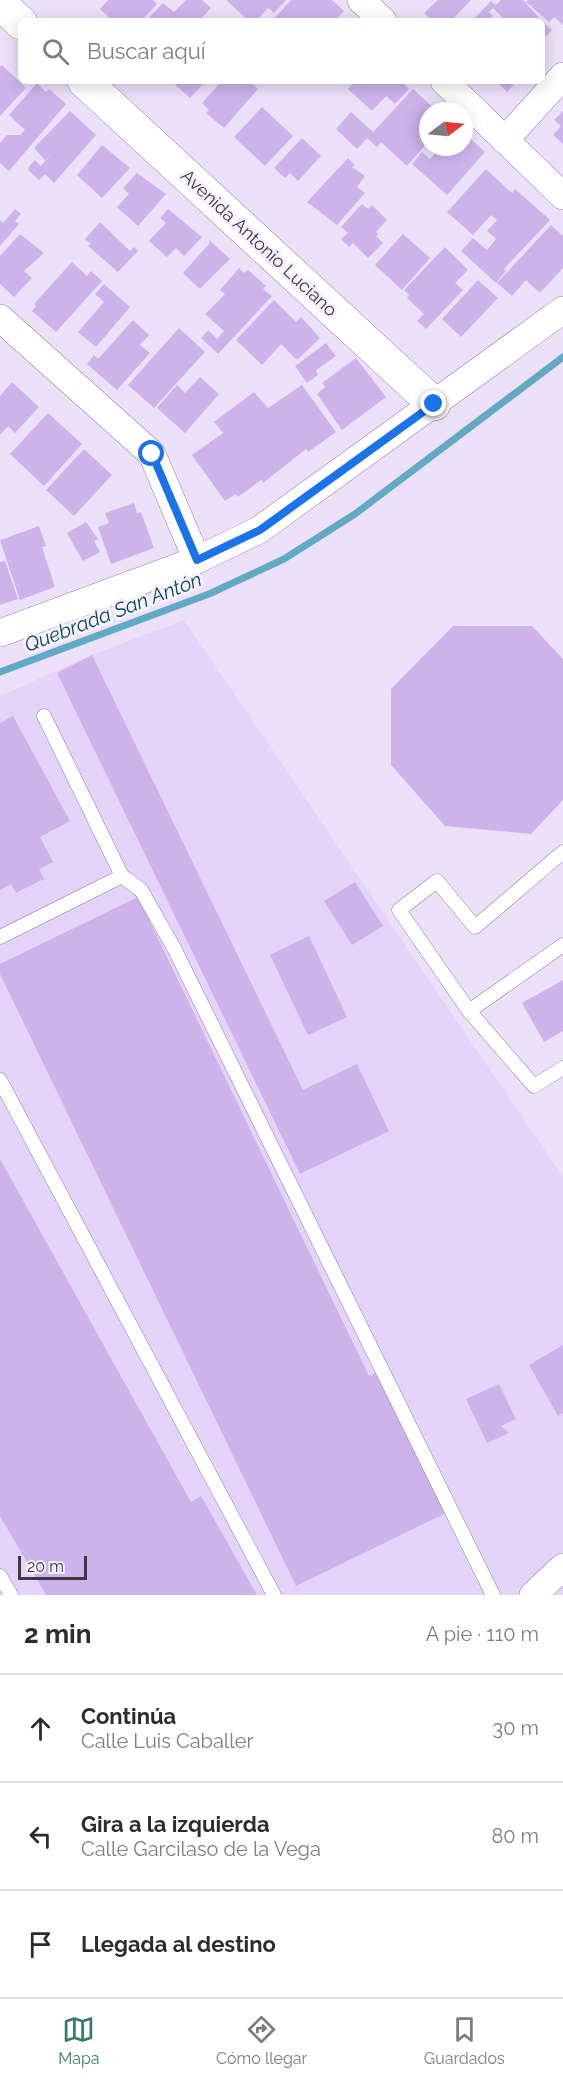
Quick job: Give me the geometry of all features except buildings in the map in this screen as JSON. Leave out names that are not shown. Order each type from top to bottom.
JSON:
[{"type":"street","points":[[361,0],[380,18]]},
{"type":"street","points":[[0,3],[18,20]]},
{"type":"street","points":[[505,140],[563,76]]},
{"type":"street","name":"Avenida Antonio Luciano","points":[[87,84],[434,404]]},
{"type":"street","points":[[447,84],[563,196]]},
{"type":"street","points":[[0,633],[197,560],[260,530],[563,310]]},
{"type":"street","points":[[3,326],[152,454],[197,560]]},
{"type":"street","points":[[533,1595],[563,1567]]},
{"type":"lane","points":[[44,716],[122,876],[141,890],[175,950],[493,1595]]},
{"type":"lane","points":[[563,852],[475,927],[437,881],[399,910],[469,1011],[534,1086],[563,1068]]},
{"type":"lane","points":[[0,937],[122,876]]},
{"type":"lane","points":[[469,1011],[563,945]]},
{"type":"lane","points":[[0,1080],[274,1595]]},
{"type":"lane","points":[[0,1576],[11,1595]]},
{"type":"shaded area","points":[[184,620],[563,1177],[563,1595],[0,1595],[0,696],[92,655]]},
{"type":"waterway","name":"Quebrada San Antón","points":[[0,672],[209,594],[284,559],[355,514],[563,357]]},
{"type":"route","points":[[152,454],[197,560],[260,530],[434,404]]}]
